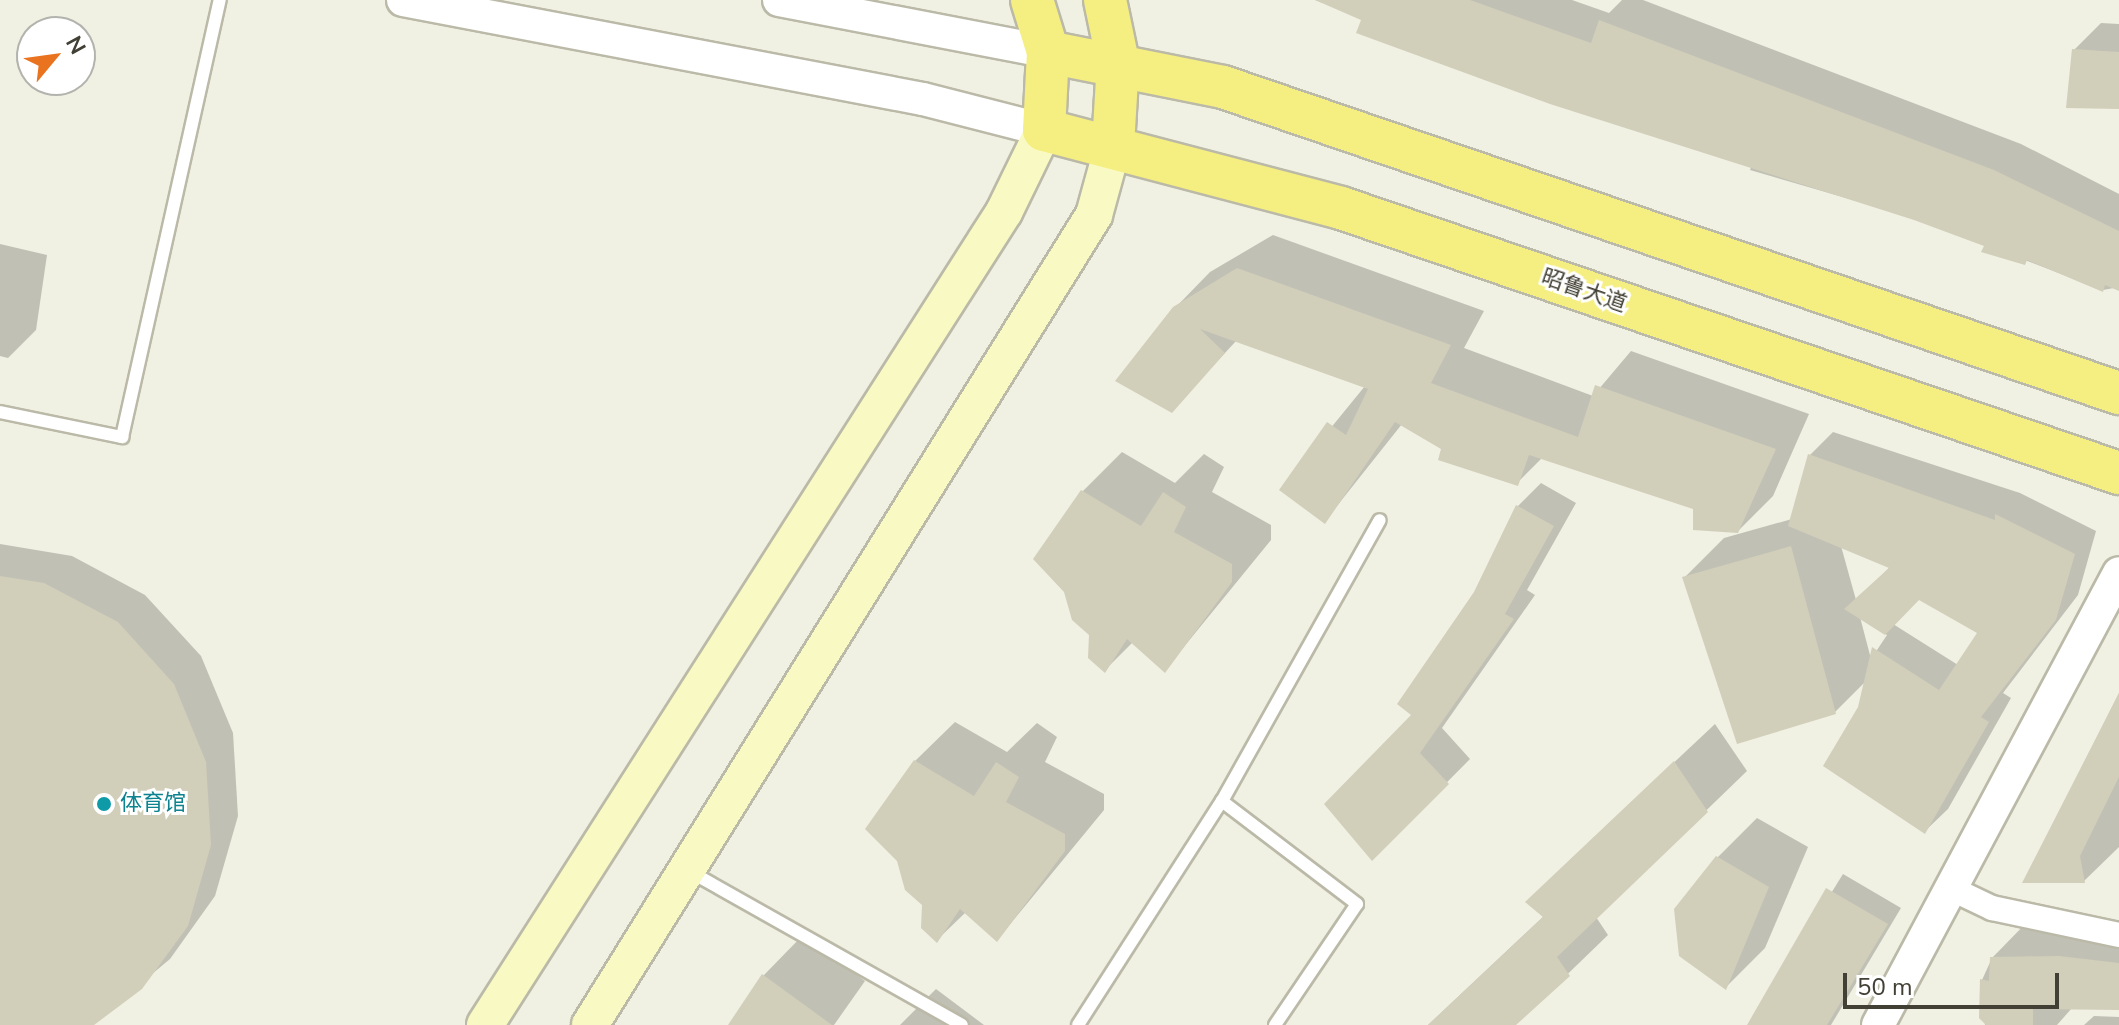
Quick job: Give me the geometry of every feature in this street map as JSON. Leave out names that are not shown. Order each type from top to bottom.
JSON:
[{"type":"highway","points":[[1032,0],[1048,52],[1044,130]]},
{"type":"highway","points":[[1105,0],[1118,62],[1113,146]]},
{"type":"highway","points":[[1048,52],[1118,62],[1298,111],[2119,393]]},
{"type":"highway","name":"昭鲁大道","points":[[1044,130],[1341,208],[2119,473]]},
{"type":"main road","points":[[485,1025],[1004,212],[1044,130]]},
{"type":"main road","points":[[590,1025],[689,871],[1094,215],[1113,146]]},
{"type":"street","points":[[403,0],[923,99],[1044,130]]},
{"type":"street","points":[[779,0],[1048,52]]},
{"type":"street","points":[[1878,1025],[2119,573]]},
{"type":"street","points":[[1950,888],[1992,908],[2119,935]]},
{"type":"lane","points":[[0,412],[122,437],[220,0]]},
{"type":"lane","points":[[1078,1025],[1222,801],[1380,520]]},
{"type":"lane","points":[[1222,801],[1357,904],[1275,1025]]},
{"type":"lane","points":[[689,871],[962,1025]]},
{"type":"building","points":[[1315,0],[1470,0],[1591,43],[1599,20],[1994,170],[2119,231],[2119,291],[2105,285],[2103,292],[2027,260],[2025,265],[1981,252],[1984,246],[1914,220],[1550,104],[1356,33],[1361,20]]},
{"type":"building","points":[[2072,49],[2119,52],[2119,109],[2066,108]]},
{"type":"building","points":[[1237,268],[1451,345],[1431,383],[1578,437],[1595,385],[1776,449],[1738,533],[1693,530],[1693,509],[1529,455],[1518,486],[1438,460],[1441,449],[1395,422],[1325,524],[1279,490],[1327,422],[1346,435],[1368,389],[1200,329],[1225,353],[1172,413],[1115,381],[1173,307]]},
{"type":"building","points":[[1808,454],[1995,520],[1995,514],[2075,554],[2056,620],[1981,717],[1989,722],[1925,834],[1823,766],[1858,707],[1872,647],[1939,690],[1977,633],[1919,600],[1885,635],[1844,609],[1889,568],[1788,526]]},
{"type":"building","points":[[1081,490],[1141,526],[1163,492],[1186,507],[1174,532],[1232,564],[1232,582],[1165,673],[1127,639],[1105,673],[1088,658],[1089,635],[1072,620],[1064,592],[1033,559]]},
{"type":"building","points":[[1516,505],[1554,526],[1505,614],[1514,619],[1420,753],[1449,784],[1372,861],[1324,804],[1411,715],[1397,704],[1474,592]]},
{"type":"building","points":[[1791,546],[1836,714],[1737,744],[1682,577]]},
{"type":"building","name":"体育馆","points":[[0,576],[44,583],[118,622],[174,684],[206,762],[211,845],[188,926],[142,989],[94,1025],[0,1025]]},
{"type":"building","points":[[2119,693],[2119,777],[2080,856],[2085,883],[2022,883]]},
{"type":"building","points":[[914,760],[974,796],[996,762],[1019,777],[1006,802],[1065,834],[1065,851],[997,942],[960,909],[937,943],[921,928],[922,905],[905,890],[897,861],[865,829]]},
{"type":"building","points":[[1674,761],[1708,812],[1557,957],[1570,976],[1516,1025],[1428,1025],[1543,917],[1525,902]]},
{"type":"building","points":[[1716,856],[1769,887],[1726,990],[1679,956],[1674,909]]},
{"type":"building","points":[[1826,888],[1888,924],[1827,1025],[1747,1025]]},
{"type":"building","points":[[2059,956],[2119,963],[2119,1010],[2033,1009],[2033,1025],[1986,1025],[1979,1018],[1980,979],[1989,981],[1990,957]]},
{"type":"building","points":[[762,974],[832,1025],[728,1025]]},
{"type":"place","name":"体育馆","points":[[104,804]]}]
